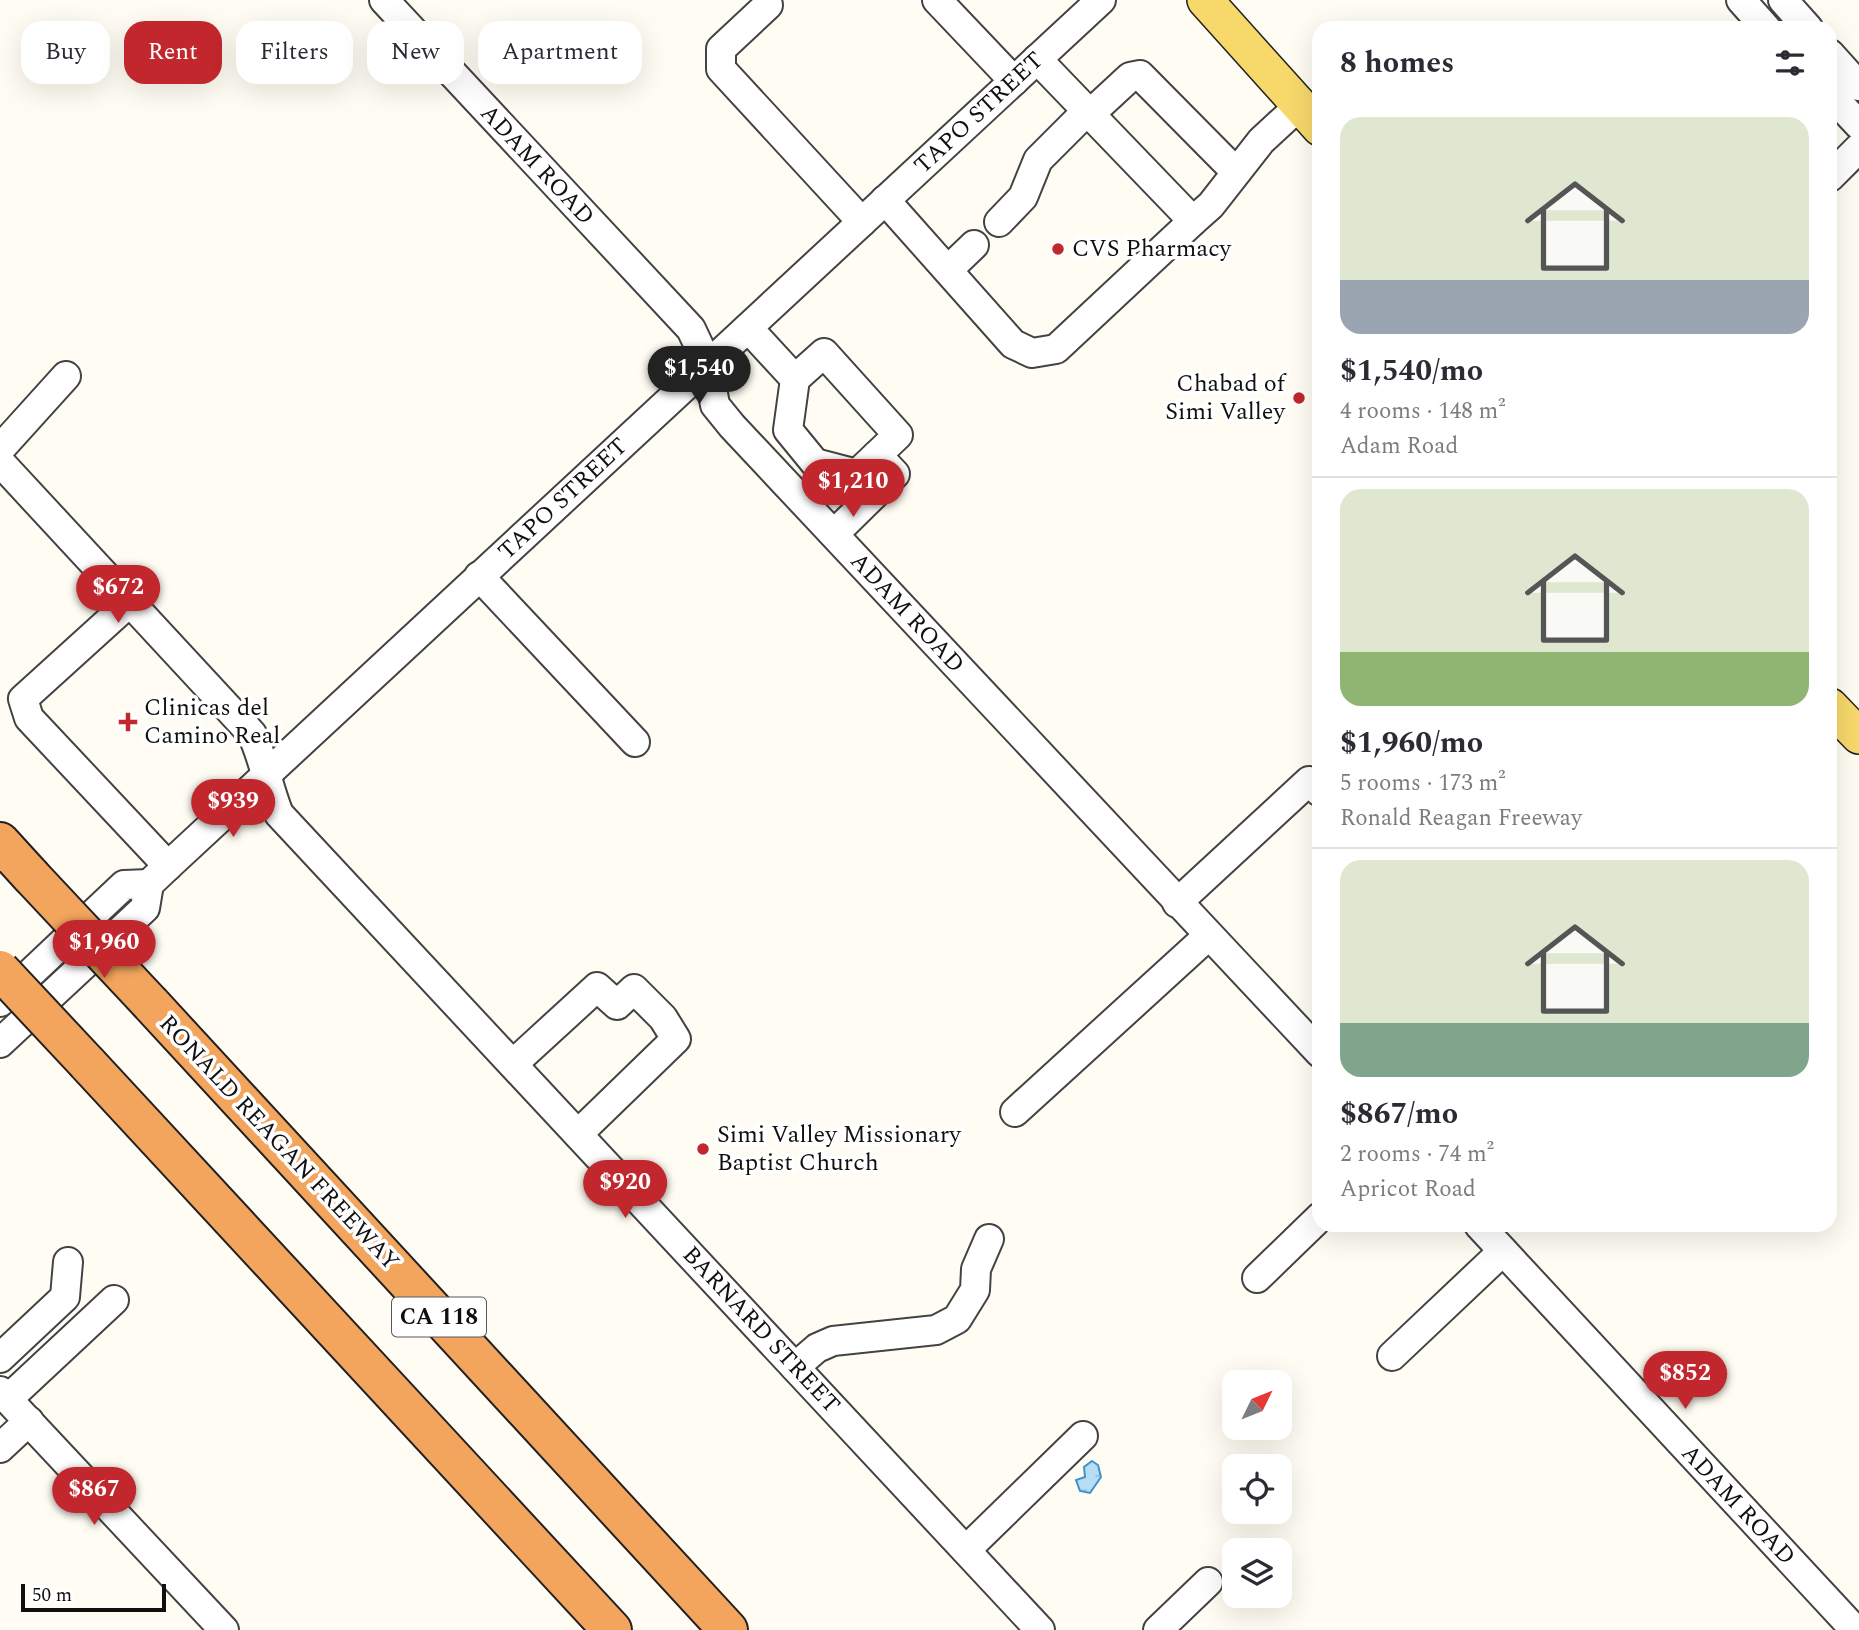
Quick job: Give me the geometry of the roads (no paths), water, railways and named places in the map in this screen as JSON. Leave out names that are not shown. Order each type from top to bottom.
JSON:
[{"type":"highway","name":"RONALD REAGAN FREEWAY","points":[[0,842],[727,1630]]},
{"type":"highway","points":[[0,970],[612,1630]]},
{"type":"main road","points":[[1205,0],[1310,116]]},
{"type":"main road","points":[[1837,713],[1859,736]]},
{"type":"street","name":"ADAM ROAD","points":[[384,0],[691,329],[708,365],[715,405],[1312,1046]]},
{"type":"street","points":[[937,0],[1014,80]]},
{"type":"street","name":"TAPO STREET","points":[[0,1043],[145,908],[158,875],[1101,0]]},
{"type":"street","points":[[1741,0],[1760,21]]},
{"type":"street","points":[[1783,0],[1802,21]]},
{"type":"street","points":[[768,5],[721,49],[721,69],[862,222]]},
{"type":"street","points":[[1037,59],[1193,221]]},
{"type":"street","points":[[1837,62],[1859,86]]},
{"type":"street","points":[[999,222],[1023,197],[1038,160],[1130,77],[1140,75],[1236,172]]},
{"type":"street","points":[[1837,101],[1859,125]]},
{"type":"street","points":[[886,200],[1013,344],[1031,353],[1049,353],[1193,221],[1261,141],[1310,116]]},
{"type":"street","points":[[1837,170],[1859,148]]},
{"type":"street","points":[[948,270],[974,246]]},
{"type":"street","points":[[748,328],[794,379]]},
{"type":"street","points":[[824,353],[898,435],[857,474],[815,463],[788,430],[794,379],[824,353]]},
{"type":"street","points":[[0,449],[66,376]]},
{"type":"street","points":[[834,534],[895,474],[877,454]]},
{"type":"street","name":"BARNARD STREET","points":[[0,462],[252,734],[263,759],[265,776],[279,814],[1040,1630]]},
{"type":"street","points":[[479,576],[635,742]]},
{"type":"street","points":[[130,602],[23,699],[29,718],[158,875]]},
{"type":"street","points":[[1177,903],[1309,781],[1312,784]]},
{"type":"street","name":"TAPO STREET","points":[[0,1002],[124,885],[158,875]]},
{"type":"street","points":[[1015,1112],[1208,936]]},
{"type":"street","points":[[513,1064],[597,987],[617,1005],[634,989],[663,1018],[676,1039],[578,1133]]},
{"type":"street","points":[[1257,1278],[1312,1225]]},
{"type":"street","name":"ADAM ROAD","points":[[1485,1232],[1854,1630]]},
{"type":"street","points":[[795,1367],[817,1348],[833,1341],[936,1330],[957,1319],[975,1290],[976,1269],[989,1239]]},
{"type":"street","points":[[1392,1356],[1503,1251]]},
{"type":"street","points":[[0,1358],[65,1297],[68,1262]]},
{"type":"street","points":[[114,1300],[4,1395],[208,1625]]},
{"type":"street","points":[[0,1448],[29,1421]]},
{"type":"street","points":[[966,1550],[1083,1436]]},
{"type":"street","points":[[1158,1630],[1208,1582]]},
{"type":"water","points":[[1092,1461],[1098,1465],[1101,1477],[1090,1493],[1080,1491],[1076,1480],[1085,1477],[1084,1467]]},
{"type":"place","name":"CVS Pharmacy","points":[[1058,249]]},
{"type":"place","name":"Chabad of Simi Valley","points":[[1299,398]]},
{"type":"place","name":"Clinicas del Camino Real","points":[[128,722]]},
{"type":"place","name":"Simi Valley Missionary Baptist Church","points":[[703,1149]]}]
